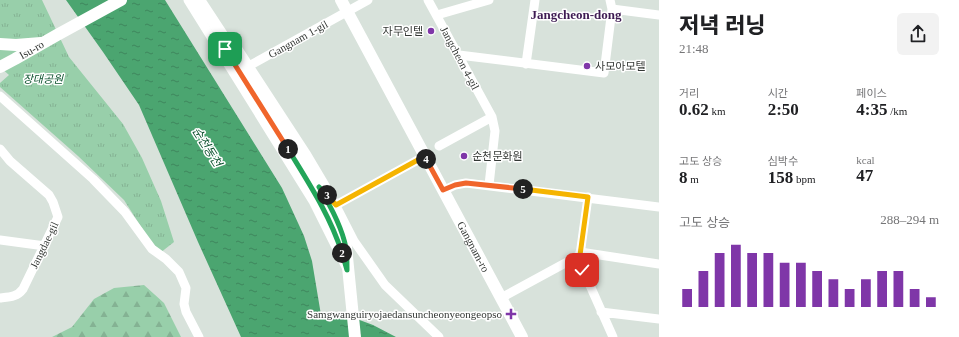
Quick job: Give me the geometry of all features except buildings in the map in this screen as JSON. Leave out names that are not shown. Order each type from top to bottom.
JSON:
[{"type":"main road","name":"Isu-ro","points":[[0,67],[121,0]]},
{"type":"main road","points":[[194,0],[328,201],[346,247],[347,270],[355,337]]},
{"type":"main road","points":[[199,0],[224,38],[320,200],[338,241],[347,270]]},
{"type":"main road","name":"Gangnam-ro","points":[[341,0],[522,337]]},
{"type":"main road","points":[[0,44],[16,45],[44,42]]},
{"type":"street","points":[[188,0],[314,201],[347,270]]},
{"type":"street","points":[[206,0],[307,155],[336,205],[354,241],[385,285],[439,337]]},
{"type":"street","points":[[347,12],[368,0]]},
{"type":"street","name":"Jangcheon 4-gil","points":[[428,0],[492,117],[495,131],[489,185]]},
{"type":"street","points":[[437,15],[489,0]]},
{"type":"street","points":[[526,64],[535,0]]},
{"type":"street","points":[[459,55],[604,73],[611,4],[659,15]]},
{"type":"street","name":"Gangnam 1-gil","points":[[249,66],[347,12]]},
{"type":"street","points":[[0,96],[93,179],[125,212],[152,249],[166,258],[179,272],[186,288],[184,304],[186,312],[199,337]]},
{"type":"street","points":[[439,146],[492,117]]},
{"type":"street","name":"Jangdae-gil","points":[[0,149],[10,161],[49,195],[58,217],[20,294],[13,297],[0,298]]},
{"type":"street","points":[[336,205],[425,156]]},
{"type":"street","points":[[443,190],[455,185],[466,183],[659,207]]},
{"type":"street","points":[[319,187],[336,205]]},
{"type":"street","points":[[588,197],[580,264],[613,337]]},
{"type":"street","points":[[0,240],[45,246]]},
{"type":"street","points":[[501,298],[580,254],[659,264]]},
{"type":"street","points":[[601,312],[659,319]]},
{"type":"green space","name":"장대공원","points":[[0,0],[42,0],[69,57],[123,124],[142,158],[161,201],[174,242],[160,253],[124,200],[78,156],[0,87],[0,83],[9,75],[0,67]]},
{"type":"green space","points":[[144,285],[164,303],[181,337],[52,337],[72,327],[94,299],[114,288]]},
{"type":"water","name":"순천동천","points":[[66,0],[165,0],[282,188],[304,236],[312,261],[321,315],[338,312],[373,325],[396,337],[241,337],[139,105]]},
{"type":"place","name":"자무인텔","points":[[431,31]]},
{"type":"place","name":"사모아모텔","points":[[587,66]]},
{"type":"place","name":"순천문화원","points":[[464,156]]},
{"type":"place","name":"Samgwanguiryojaedansuncheonyeongeopso","points":[[511,314]]},
{"type":"district","name":"Jangcheon-dong","points":[[576,14]]},
{"type":"route","points":[[225,49],[320,200],[338,241],[347,270],[346,247],[328,201],[319,187],[336,205],[425,156],[443,190],[455,185],[466,183],[588,197],[580,255],[582,270]]}]
